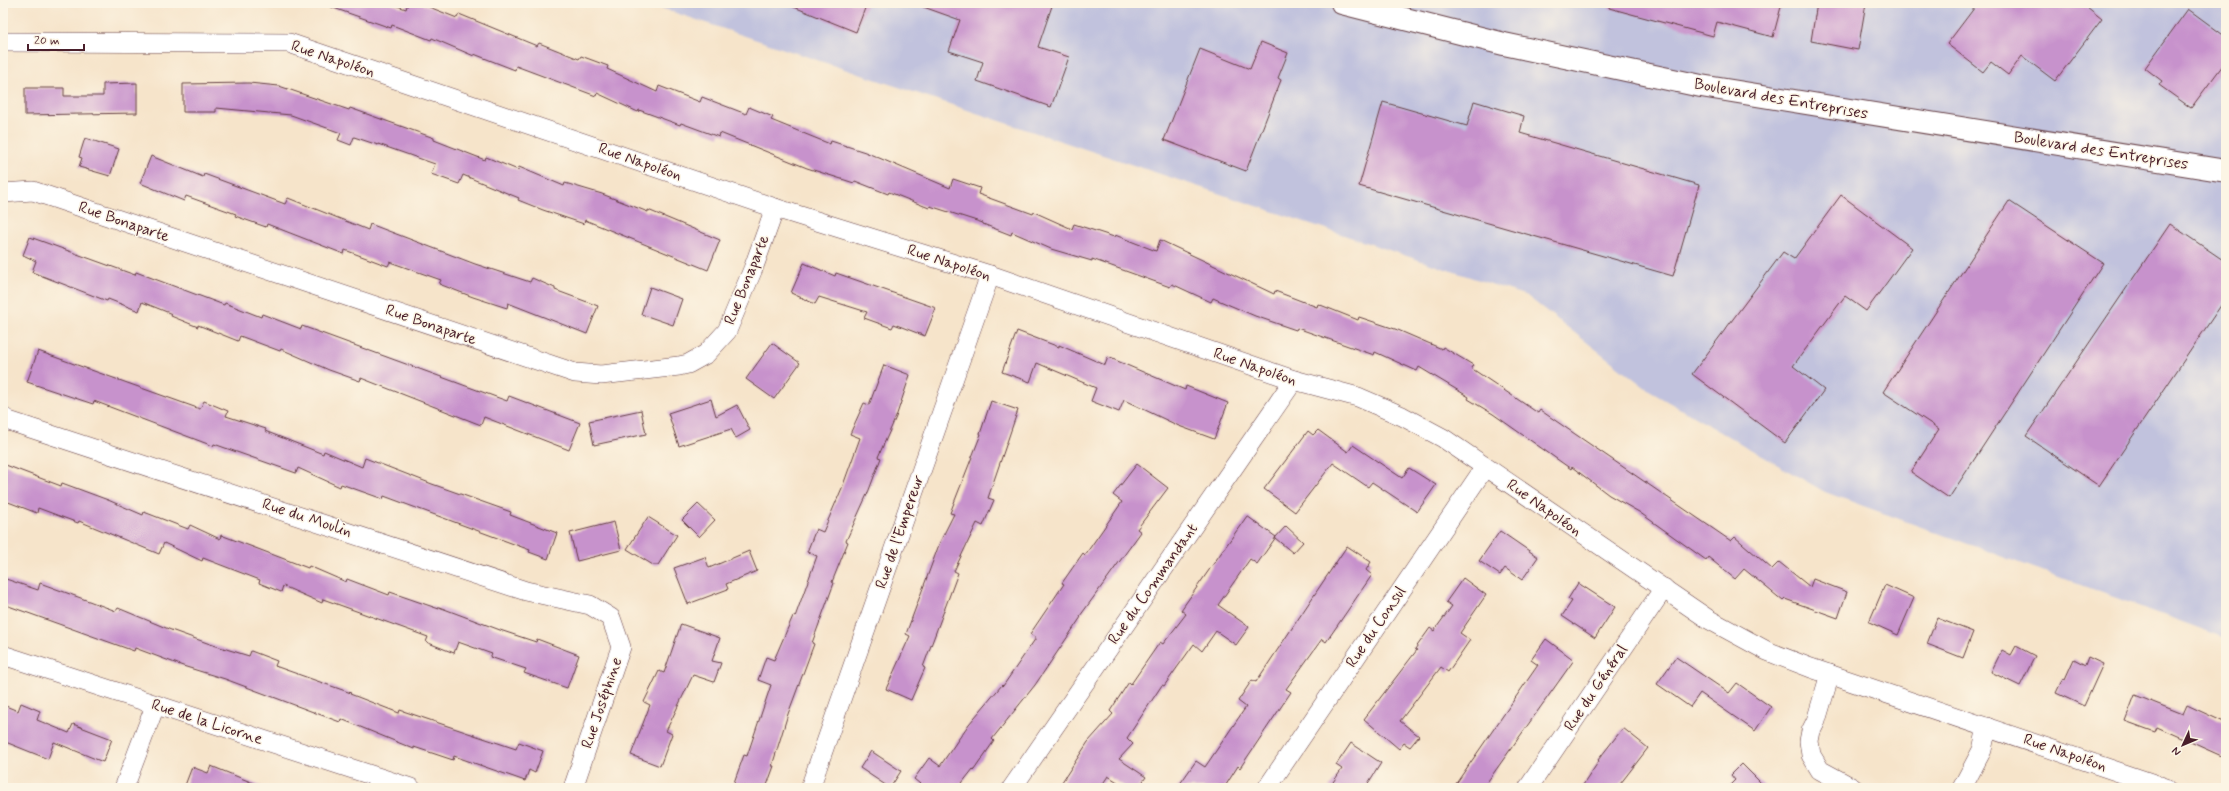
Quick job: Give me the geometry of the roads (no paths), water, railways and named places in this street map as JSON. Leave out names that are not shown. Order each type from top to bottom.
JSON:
[{"type":"street","name":"Boulevard des Entreprises","points":[[1342,3],[1550,55],[1702,86],[2226,171]]},
{"type":"street","name":"Rue Napoléon","points":[[3,42],[289,43],[774,208],[990,275],[1294,380],[1358,397],[1402,416],[1443,438],[1583,535],[1740,638],[1767,651],[1830,674],[2166,788]]},
{"type":"street","name":"Rue Bonaparte","points":[[3,193],[33,191],[575,374],[601,375],[679,366],[688,364],[706,354],[727,331],[754,269],[774,208]]},
{"type":"street","name":"Rue de l'Empereur","points":[[810,788],[990,275]]},
{"type":"street","name":"Rue du Commandant","points":[[1012,788],[1294,380]]},
{"type":"street","name":"Rue du Moulin","points":[[3,417],[10,421],[526,591],[590,605],[611,618]]},
{"type":"street","name":"Rue du Consul","points":[[1267,788],[1485,467]]},
{"type":"street","name":"Rue du Général","points":[[1528,788],[1664,588]]},
{"type":"street","name":"Rue Joséphine","points":[[573,788],[621,647],[611,618]]},
{"type":"street","name":"Rue de la Licorne","points":[[3,655],[155,706],[411,788]]},
{"type":"street","points":[[1830,674],[1816,721],[1811,731],[1809,741],[1811,755],[1820,770],[1853,788]]},
{"type":"street","points":[[124,788],[155,706]]},
{"type":"street","points":[[1962,788],[1982,750],[1987,727]]}]
